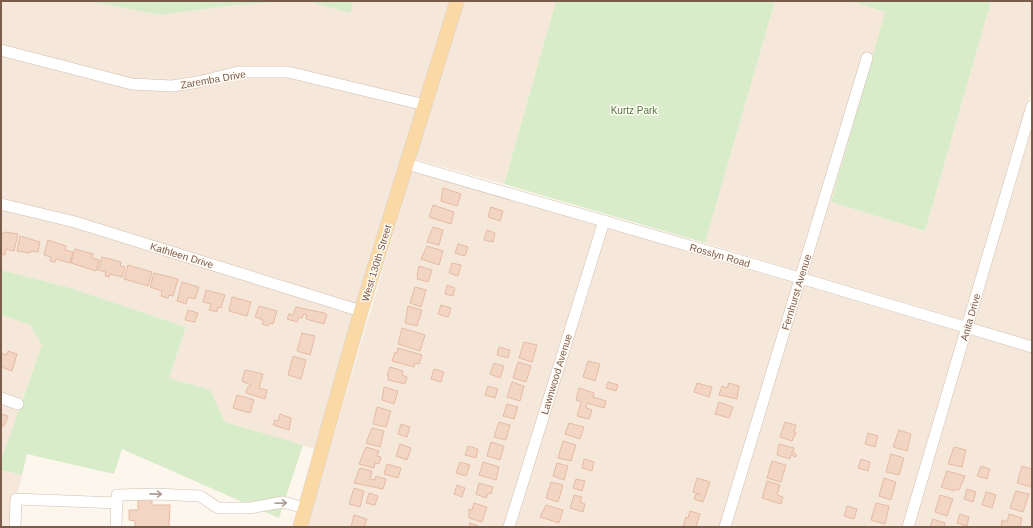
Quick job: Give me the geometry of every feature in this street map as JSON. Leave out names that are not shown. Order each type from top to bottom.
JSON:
[{"type":"main road","name":"West 130th Street","points":[[300,527],[361,311],[457,1]]},
{"type":"street","name":"Zaremba Drive","points":[[1,50],[132,84],[172,86],[198,82],[238,72],[288,72],[425,105]]},
{"type":"street","name":"Fernhurst Avenue","points":[[725,527],[867,58]]},
{"type":"street","name":"Anita Drive","points":[[908,527],[1032,106]]},
{"type":"street","name":"Rosslyn Road","points":[[407,164],[1032,347]]},
{"type":"street","name":"Kathleen Drive","points":[[1,204],[75,222],[361,311]]},
{"type":"street","name":"Lawnwood Avenue","points":[[509,527],[604,221]]},
{"type":"street","points":[[1,398],[18,404]]},
{"type":"street","points":[[15,527],[16,498],[117,499],[155,494],[200,496],[218,508],[250,508],[284,502],[305,508]]},
{"type":"street","points":[[116,527],[117,499]]},
{"type":"shaded area","points":[[1,1],[88,1],[160,15],[227,6],[289,1],[306,1],[351,13],[353,1],[454,1],[318,450],[225,422],[210,390],[169,378],[186,327],[67,287],[1,270]]},
{"type":"shaded area","points":[[464,1],[556,1],[504,184],[414,159]]},
{"type":"shaded area","points":[[775,1],[849,1],[885,12],[831,202],[925,231],[991,1],[1032,1],[1032,89],[964,320],[705,243]]},
{"type":"shaded area","points":[[1032,128],[1032,527],[307,527],[412,170],[970,335]]},
{"type":"shaded area","points":[[1,315],[30,325],[42,345],[22,400],[1,392]]},
{"type":"shaded area","points":[[1,403],[19,410],[1,460]]},
{"type":"shaded area","points":[[1,470],[22,475],[9,527],[1,527]]},
{"type":"green space","points":[[88,1],[289,1],[227,6],[160,15]]},
{"type":"green space","points":[[306,1],[353,1],[351,13]]},
{"type":"green space","name":"Kurtz Park","points":[[556,1],[775,1],[705,243],[504,184]]},
{"type":"green space","points":[[849,1],[991,1],[925,231],[831,202],[885,12]]},
{"type":"green space","points":[[1,270],[67,287],[186,327],[169,378],[210,390],[225,422],[303,445],[279,518],[122,449],[114,474],[27,454],[22,475],[1,470],[1,460],[42,345],[30,325],[1,315]]},
{"type":"building","points":[[443,188],[461,194],[457,206],[441,201]]},
{"type":"building","points":[[433,205],[454,212],[451,224],[429,217]]},
{"type":"building","points":[[491,207],[503,211],[500,221],[488,217]]},
{"type":"building","points":[[433,227],[443,230],[439,245],[427,242]]},
{"type":"building","points":[[487,230],[495,233],[493,242],[484,240]]},
{"type":"building","points":[[5,232],[18,234],[14,251],[6,249],[5,255],[1,254],[1,233]]},
{"type":"building","points":[[20,236],[40,242],[38,252],[30,251],[30,253],[17,251]]},
{"type":"building","points":[[48,240],[66,246],[65,250],[73,252],[70,263],[56,259],[55,262],[50,261],[51,257],[44,255]]},
{"type":"building","points":[[458,244],[468,247],[465,256],[455,253]]},
{"type":"building","points":[[427,246],[443,251],[439,265],[421,259]]},
{"type":"building","points":[[75,249],[93,254],[92,258],[99,260],[96,271],[71,263]]},
{"type":"building","points":[[102,257],[121,262],[120,266],[125,267],[122,277],[110,274],[109,277],[105,276],[106,272],[98,270]]},
{"type":"building","points":[[452,263],[461,265],[458,276],[449,273]]},
{"type":"building","points":[[128,265],[152,272],[148,286],[124,279]]},
{"type":"building","points":[[419,266],[432,270],[428,282],[417,279]]},
{"type":"building","points":[[154,273],[178,279],[173,296],[169,295],[168,298],[161,296],[162,291],[150,287]]},
{"type":"building","points":[[182,282],[199,287],[195,299],[188,297],[186,304],[177,301]]},
{"type":"building","points":[[447,285],[455,288],[453,296],[445,294]]},
{"type":"building","points":[[415,287],[426,290],[421,307],[410,303]]},
{"type":"building","points":[[206,290],[225,295],[221,308],[218,307],[217,312],[209,310],[211,304],[203,302]]},
{"type":"building","points":[[232,297],[251,302],[247,316],[229,311]]},
{"type":"building","points":[[441,305],[451,308],[448,317],[438,314]]},
{"type":"building","points":[[259,306],[277,311],[273,324],[269,323],[268,326],[262,324],[263,320],[255,317]]},
{"type":"building","points":[[408,306],[422,310],[417,326],[405,323]]},
{"type":"building","points":[[296,307],[324,313],[327,315],[324,324],[306,319],[307,315],[304,314],[302,318],[299,317],[297,322],[287,319],[289,314],[293,315]]},
{"type":"building","points":[[188,310],[198,313],[195,322],[185,320]]},
{"type":"building","points":[[402,328],[425,335],[420,351],[398,344]]},
{"type":"building","points":[[302,333],[315,336],[310,355],[297,351]]},
{"type":"building","points":[[524,342],[537,345],[532,362],[519,358]]},
{"type":"building","points":[[499,347],[510,350],[508,358],[497,355]]},
{"type":"building","points":[[398,348],[422,355],[419,364],[415,363],[414,367],[392,361]]},
{"type":"building","points":[[8,351],[17,354],[12,371],[1,367],[1,353],[7,355]]},
{"type":"building","points":[[293,356],[306,360],[301,379],[288,375]]},
{"type":"building","points":[[588,361],[600,364],[595,381],[583,377]]},
{"type":"building","points":[[518,362],[531,366],[526,382],[513,378]]},
{"type":"building","points":[[494,363],[504,366],[500,378],[490,374]]},
{"type":"building","points":[[390,367],[403,371],[402,375],[407,377],[405,384],[388,380],[389,377],[387,376]]},
{"type":"building","points":[[434,369],[444,372],[441,382],[431,379]]},
{"type":"building","points":[[245,370],[263,374],[259,388],[267,390],[265,399],[246,393],[248,387],[251,385],[242,381]]},
{"type":"building","points":[[512,382],[524,386],[520,401],[507,397]]},
{"type":"building","points":[[608,382],[618,385],[616,391],[606,388]]},
{"type":"building","points":[[697,383],[712,387],[709,397],[694,392]]},
{"type":"building","points":[[729,383],[739,386],[737,399],[719,395],[722,386],[727,388]]},
{"type":"building","points":[[488,386],[498,389],[495,398],[485,395]]},
{"type":"building","points":[[384,387],[398,391],[394,404],[382,400]]},
{"type":"building","points":[[579,388],[594,393],[593,397],[606,401],[604,408],[587,403],[586,408],[592,410],[589,419],[577,416],[581,402],[576,400]]},
{"type":"building","points":[[237,395],[254,400],[250,413],[233,408]]},
{"type":"building","points":[[719,402],[733,407],[729,418],[715,414]]},
{"type":"building","points":[[507,404],[518,407],[514,419],[503,416]]},
{"type":"building","points":[[377,407],[391,411],[386,427],[373,424]]},
{"type":"building","points":[[1,414],[8,416],[4,426],[1,425]]},
{"type":"building","points":[[280,414],[291,418],[289,430],[273,425],[275,420],[278,421]]},
{"type":"building","points":[[499,422],[510,425],[506,440],[494,437]]},
{"type":"building","points":[[785,422],[796,425],[794,432],[796,433],[792,441],[780,437]]},
{"type":"building","points":[[569,423],[584,427],[580,439],[565,434]]},
{"type":"building","points":[[401,424],[410,427],[407,437],[398,434]]},
{"type":"building","points":[[372,428],[384,431],[380,447],[366,443]]},
{"type":"building","points":[[899,430],[911,434],[907,451],[893,447]]},
{"type":"building","points":[[868,433],[878,436],[875,447],[865,444]]},
{"type":"building","points":[[563,441],[576,445],[571,461],[558,458]]},
{"type":"building","points":[[491,442],[504,446],[500,460],[487,456]]},
{"type":"building","points":[[400,444],[411,448],[407,460],[396,456]]},
{"type":"building","points":[[779,444],[794,448],[793,452],[791,452],[796,454],[796,457],[791,455],[790,459],[777,455]]},
{"type":"building","points":[[468,446],[478,449],[476,458],[465,455]]},
{"type":"building","points":[[366,447],[379,451],[377,456],[381,457],[379,464],[375,463],[374,468],[359,464]]},
{"type":"building","points":[[954,447],[966,450],[962,467],[948,464]]},
{"type":"building","points":[[891,454],[904,458],[899,475],[886,472]]},
{"type":"building","points":[[584,459],[594,462],[592,471],[582,468]]},
{"type":"building","points":[[861,459],[870,462],[868,471],[858,468]]},
{"type":"building","points":[[772,461],[786,465],[781,482],[767,478]]},
{"type":"building","points":[[460,462],[470,465],[466,476],[456,473]]},
{"type":"building","points":[[483,462],[499,467],[496,480],[479,475]]},
{"type":"building","points":[[557,463],[568,466],[564,480],[553,476]]},
{"type":"building","points":[[387,464],[401,468],[398,478],[384,474]]},
{"type":"building","points":[[981,466],[990,469],[987,479],[977,476]]},
{"type":"building","points":[[1022,466],[1032,469],[1031,487],[1017,483]]},
{"type":"building","points":[[360,468],[372,471],[370,479],[375,480],[376,476],[386,479],[383,489],[354,483]]},
{"type":"building","points":[[947,471],[965,476],[959,490],[955,489],[954,491],[941,487]]},
{"type":"building","points":[[697,478],[710,482],[703,502],[694,499],[696,494],[700,494],[693,492]]},
{"type":"building","points":[[884,478],[896,482],[891,500],[879,496]]},
{"type":"building","points":[[576,479],[585,481],[582,491],[573,488]]},
{"type":"building","points":[[767,481],[780,485],[777,495],[783,497],[781,504],[762,498]]},
{"type":"building","points":[[551,482],[563,485],[558,502],[546,498]]},
{"type":"building","points":[[479,483],[493,487],[491,494],[488,493],[486,498],[476,494]]},
{"type":"building","points":[[457,485],[465,488],[462,497],[454,494]]},
{"type":"building","points":[[354,488],[364,491],[360,507],[349,504]]},
{"type":"building","points":[[967,489],[976,492],[973,502],[964,499]]},
{"type":"building","points":[[1016,491],[1029,494],[1023,512],[1010,508]]},
{"type":"building","points":[[986,492],[996,495],[992,508],[982,505]]},
{"type":"building","points":[[369,493],[378,496],[375,505],[366,503]]},
{"type":"building","points":[[574,495],[582,497],[580,502],[585,504],[583,512],[570,508]]},
{"type":"building","points":[[940,495],[953,499],[947,516],[935,512]]},
{"type":"building","points":[[138,497],[152,498],[152,505],[170,505],[169,527],[135,527],[135,521],[129,520],[129,510],[138,510]]},
{"type":"building","points":[[474,503],[487,507],[482,522],[469,518],[469,509],[472,510]]},
{"type":"building","points":[[876,503],[889,506],[885,524],[871,520]]},
{"type":"building","points":[[546,505],[563,510],[559,523],[540,517]]},
{"type":"building","points":[[847,506],[857,509],[854,519],[844,516]]},
{"type":"building","points":[[690,511],[700,514],[696,527],[683,526]]},
{"type":"building","points":[[960,514],[969,517],[967,526],[957,523]]},
{"type":"building","points":[[1009,514],[1022,518],[1020,527],[1001,527],[1002,520],[1007,522]]},
{"type":"building","points":[[354,515],[367,519],[364,527],[351,527]]},
{"type":"building","points":[[933,519],[945,523],[944,527],[930,527]]},
{"type":"building","points":[[470,523],[481,527],[469,527]]}]
